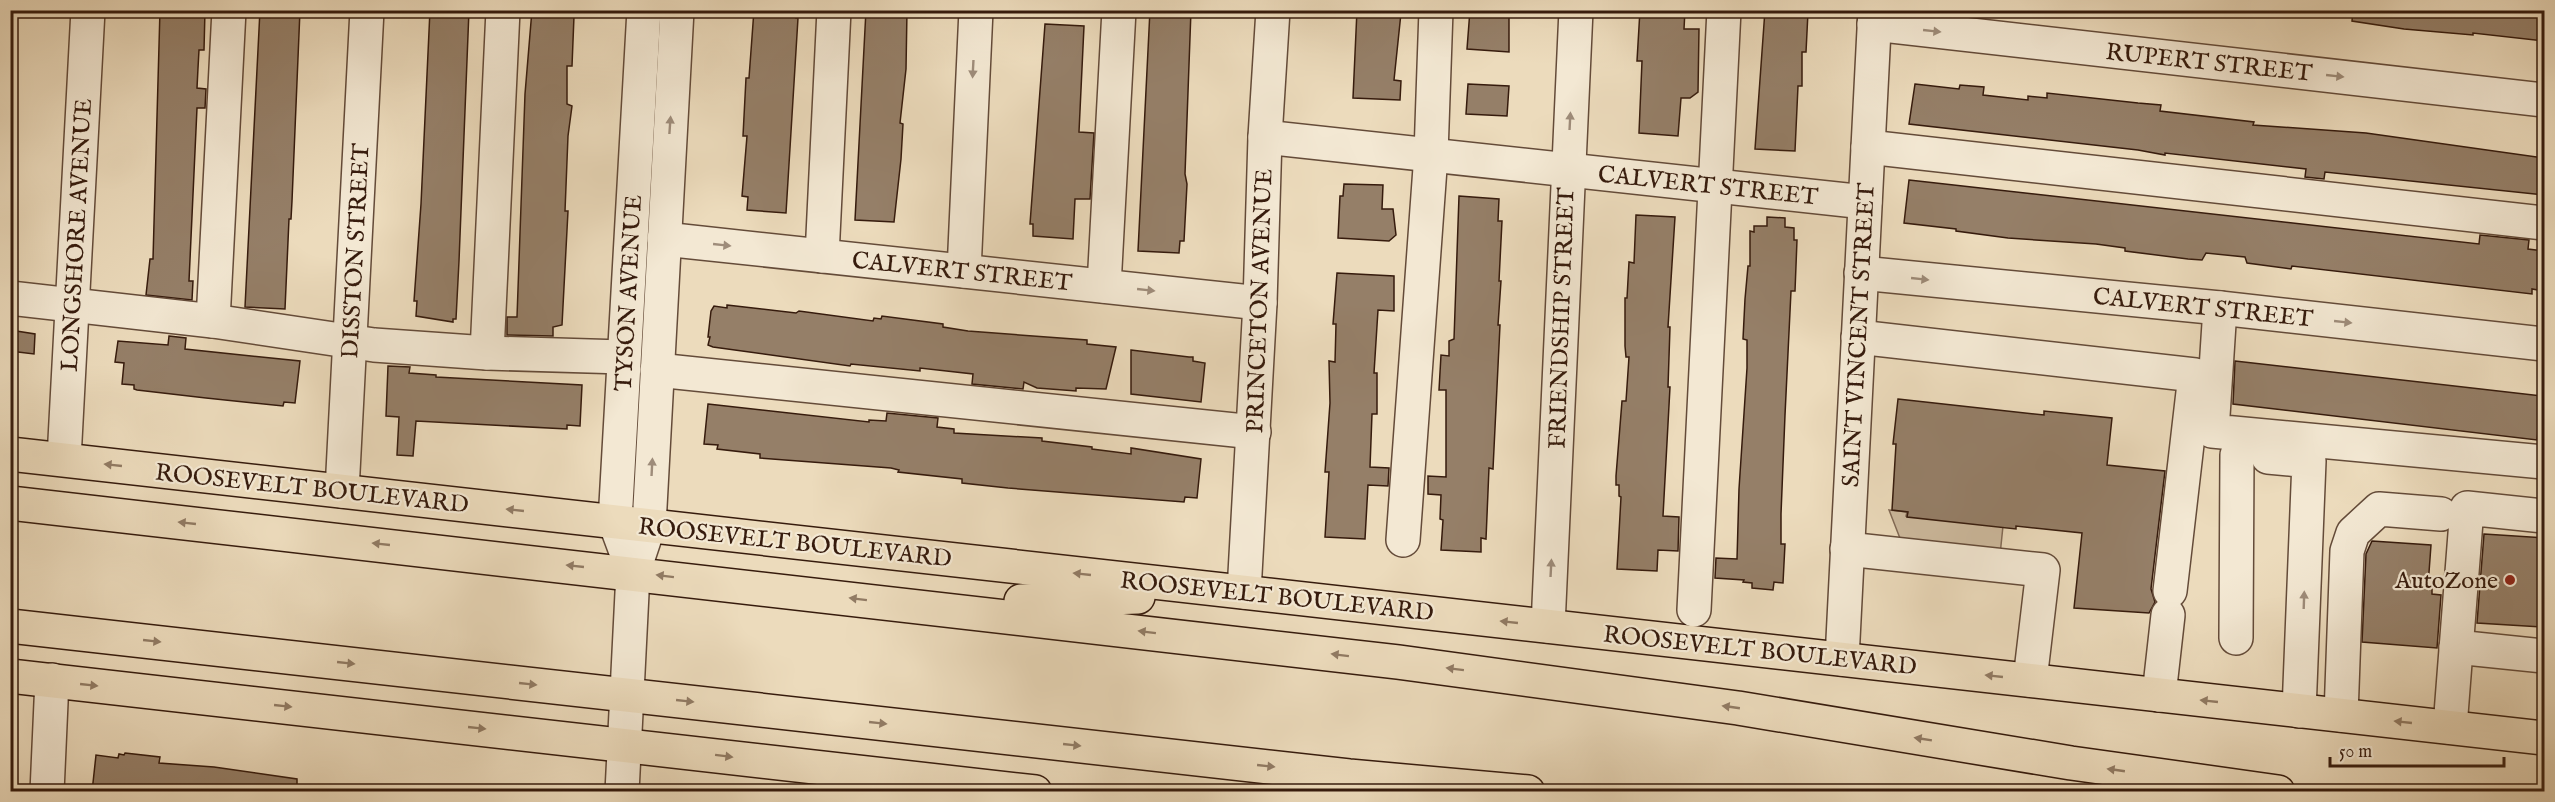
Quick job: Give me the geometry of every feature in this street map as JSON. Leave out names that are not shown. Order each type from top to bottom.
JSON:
[{"type":"highway","name":"ROOSEVELT BOULEVARD","points":[[10,454],[2544,738]]},
{"type":"highway","name":"ROOSEVELT BOULEVARD","points":[[10,503],[633,573],[1561,682],[1738,708],[2071,763],[2278,792]]},
{"type":"highway","points":[[916,606],[1244,592]]},
{"type":"highway","points":[[10,626],[1348,776],[1528,792]]},
{"type":"highway","points":[[10,676],[624,744],[899,784],[1035,792]]},
{"type":"street","name":"LONGSHORE AVENUE","points":[[64,459],[88,10]]},
{"type":"street","points":[[213,321],[229,10]]},
{"type":"street","name":"DISSTON STREET","points":[[342,491],[367,10]]},
{"type":"street","points":[[487,353],[503,10]]},
{"type":"street","name":"TYSON AVENUE","points":[[622,792],[633,573],[649,525],[664,239],[652,159],[644,10]]},
{"type":"street","name":"TYSON AVENUE","points":[[633,573],[615,522],[623,357],[677,10]]},
{"type":"street","points":[[822,256],[834,10]]},
{"type":"street","points":[[964,271],[976,10]]},
{"type":"street","points":[[1104,286],[1119,10]]},
{"type":"street","name":"PRINCETON AVENUE","points":[[1244,592],[1254,432],[1272,10]]},
{"type":"street","points":[[1403,540],[1431,154],[1436,10]]},
{"type":"street","name":"FRIENDSHIP STREET","points":[[1548,626],[1576,10]]},
{"type":"street","points":[[1694,610],[1724,10]]},
{"type":"street","name":"RUPERT STREET","points":[[1875,17],[2544,100]]},
{"type":"street","name":"SAINT VINCENT STREET","points":[[1842,659],[1875,17]]},
{"type":"street","name":"CALVERT STREET","points":[[1265,137],[1865,202]]},
{"type":"street","points":[[1868,147],[2544,223]]},
{"type":"street","name":"CALVERT STREET","points":[[664,239],[1260,303]]},
{"type":"street","name":"CALVERT STREET","points":[[1862,273],[2220,308],[2544,344]]},
{"type":"street","points":[[10,298],[213,321],[375,345],[487,353],[623,357]]},
{"type":"street","points":[[2220,308],[2212,431],[2544,462]]},
{"type":"street","points":[[1858,337],[2195,375],[2159,695]]},
{"type":"street","points":[[657,370],[1254,432]]},
{"type":"street","points":[[2186,451],[2309,461],[2299,711]]},
{"type":"street","points":[[2236,638],[2237,455]]},
{"type":"street","points":[[2450,728],[2467,508],[2544,516]]},
{"type":"street","points":[[2341,715],[2347,551],[2353,533],[2379,509],[2441,514]]},
{"type":"street","points":[[1847,549],[2043,570],[2030,680]]},
{"type":"street","points":[[2456,647],[2544,656]]},
{"type":"street","points":[[47,792],[52,680]]},
{"type":"shaded area","points":[[1889,510],[1907,512],[1906,516],[2003,526],[2000,555],[1903,546]]},
{"type":"building","points":[[160,10],[205,10],[204,50],[199,50],[197,88],[206,89],[205,108],[197,108],[189,281],[193,281],[192,300],[146,295],[150,259],[153,259]]},
{"type":"building","points":[[260,10],[300,10],[285,309],[245,307]]},
{"type":"building","points":[[430,10],[469,10],[459,261],[456,319],[453,319],[453,322],[416,316],[417,301],[414,301]]},
{"type":"building","points":[[532,10],[570,10],[570,16],[574,16],[572,66],[567,66],[567,104],[572,106],[568,136],[565,211],[568,211],[562,325],[553,327],[553,336],[507,335],[507,317],[517,317],[525,94]]},
{"type":"building","points":[[754,10],[796,10],[796,18],[798,18],[786,213],[747,210],[748,197],[742,196],[747,136],[743,136],[746,78],[749,78]]},
{"type":"building","points":[[866,10],[907,10],[906,69],[900,123],[903,124],[901,159],[894,222],[855,220]]},
{"type":"building","points":[[1150,10],[1191,10],[1185,174],[1187,184],[1184,241],[1180,241],[1179,253],[1138,251]]},
{"type":"building","points":[[1357,10],[1397,10],[1397,13],[1401,13],[1394,80],[1401,81],[1400,100],[1353,98]]},
{"type":"building","points":[[1470,10],[1509,10],[1509,52],[1467,49]]},
{"type":"building","points":[[1640,10],[1685,10],[1684,29],[1699,29],[1698,92],[1690,98],[1681,98],[1678,136],[1639,133],[1642,61],[1637,61]]},
{"type":"building","points":[[1765,10],[1808,12],[1806,52],[1802,52],[1802,86],[1798,86],[1795,151],[1755,149]]},
{"type":"building","points":[[2353,10],[2544,10],[2544,41],[2473,33],[2473,35],[2404,29],[2352,21]]},
{"type":"building","points":[[1045,24],[1084,26],[1079,132],[1094,133],[1090,199],[1075,199],[1073,239],[1033,236],[1033,224],[1030,224]]},
{"type":"building","points":[[1468,84],[1509,86],[1507,116],[1466,114]]},
{"type":"building","points":[[1915,84],[1959,89],[1960,85],[1984,87],[1983,95],[2028,100],[2028,96],[2047,98],[2047,93],[2161,105],[2160,111],[2254,122],[2253,125],[2366,133],[2544,158],[2544,195],[2325,172],[2324,179],[2305,177],[2306,169],[2165,153],[2165,155],[1909,124]]},
{"type":"building","points":[[1909,180],[2479,244],[2480,235],[2529,240],[2528,249],[2544,251],[2544,291],[2532,289],[2532,294],[2292,266],[2291,269],[2247,263],[2245,257],[2206,253],[2202,260],[2188,259],[2125,251],[2125,248],[2096,244],[2008,238],[1904,223]]},
{"type":"building","points":[[1344,184],[1383,185],[1382,209],[1393,209],[1396,235],[1389,241],[1338,238],[1340,196],[1343,196]]},
{"type":"building","points":[[1459,196],[1499,199],[1498,221],[1502,221],[1493,469],[1489,468],[1486,539],[1481,538],[1481,552],[1441,550],[1443,520],[1440,519],[1441,495],[1428,494],[1428,476],[1446,477],[1446,390],[1439,390],[1441,355],[1449,356],[1449,341],[1454,339]]},
{"type":"building","points":[[1636,215],[1675,217],[1668,327],[1670,327],[1668,387],[1670,387],[1663,516],[1679,517],[1678,551],[1658,550],[1657,571],[1617,569],[1621,497],[1619,496],[1619,485],[1616,485],[1616,476],[1622,401],[1626,401],[1629,357],[1626,357],[1625,346],[1625,298],[1627,298],[1629,262],[1634,263]]},
{"type":"building","points":[[1767,217],[1785,218],[1785,227],[1794,228],[1794,240],[1797,240],[1795,291],[1791,291],[1785,415],[1781,514],[1781,544],[1785,544],[1783,583],[1774,582],[1773,590],[1752,588],[1752,583],[1743,582],[1744,580],[1715,578],[1716,558],[1737,559],[1747,368],[1747,340],[1743,339],[1748,266],[1750,266],[1750,231],[1754,232],[1754,226],[1767,226]]},
{"type":"building","points":[[1337,273],[1394,276],[1394,311],[1378,310],[1374,373],[1377,373],[1377,414],[1372,414],[1370,467],[1389,468],[1388,486],[1368,485],[1365,539],[1325,537],[1329,472],[1325,472],[1330,403],[1329,361],[1335,362],[1336,324],[1333,324]]},
{"type":"building","points":[[727,305],[796,313],[799,311],[873,321],[874,318],[881,319],[882,316],[943,324],[943,327],[968,331],[1087,340],[1087,344],[1116,347],[1106,389],[1076,388],[1076,391],[1037,388],[1024,382],[1023,389],[972,384],[973,374],[920,368],[920,371],[851,364],[850,366],[708,345],[711,311],[714,306],[727,308]]},
{"type":"building","points":[[10,330],[35,334],[34,354],[10,351]]},
{"type":"building","points":[[169,336],[186,338],[185,349],[300,361],[295,403],[284,402],[283,406],[206,398],[137,390],[134,389],[134,385],[122,384],[124,363],[115,362],[118,341],[168,345]]},
{"type":"building","points":[[1131,350],[1193,357],[1193,361],[1205,363],[1201,402],[1131,394]]},
{"type":"building","points":[[2235,361],[2542,396],[2537,440],[2233,404]]},
{"type":"building","points":[[388,366],[410,367],[409,373],[436,375],[436,377],[582,385],[580,426],[567,425],[567,429],[416,421],[413,456],[397,455],[399,417],[386,416]]},
{"type":"building","points":[[1898,399],[2044,415],[2044,411],[2112,418],[2107,465],[2165,471],[2151,589],[2155,602],[2149,613],[2074,608],[2082,533],[2016,526],[2016,529],[1907,517],[1908,512],[1892,510],[1896,444],[1893,444]]},
{"type":"building","points":[[708,404],[869,422],[869,420],[886,421],[887,413],[938,418],[937,427],[954,429],[954,433],[1042,438],[1042,441],[1092,447],[1092,449],[1131,454],[1131,448],[1201,459],[1197,498],[1185,497],[1184,502],[1008,488],[962,483],[962,479],[898,472],[899,470],[891,468],[760,458],[760,454],[717,449],[718,445],[704,444]]},
{"type":"building","name":"AutoZone","points":[[2484,534],[2544,538],[2544,627],[2477,623]]},
{"type":"building","points":[[2372,541],[2431,545],[2428,586],[2432,586],[2432,594],[2441,595],[2437,648],[2362,642],[2366,554]]},
{"type":"building","points":[[125,753],[160,757],[159,763],[214,767],[297,779],[297,792],[92,792],[96,755],[118,758],[119,754],[124,755]]},
{"type":"place","name":"AutoZone","points":[[2510,580]]}]
